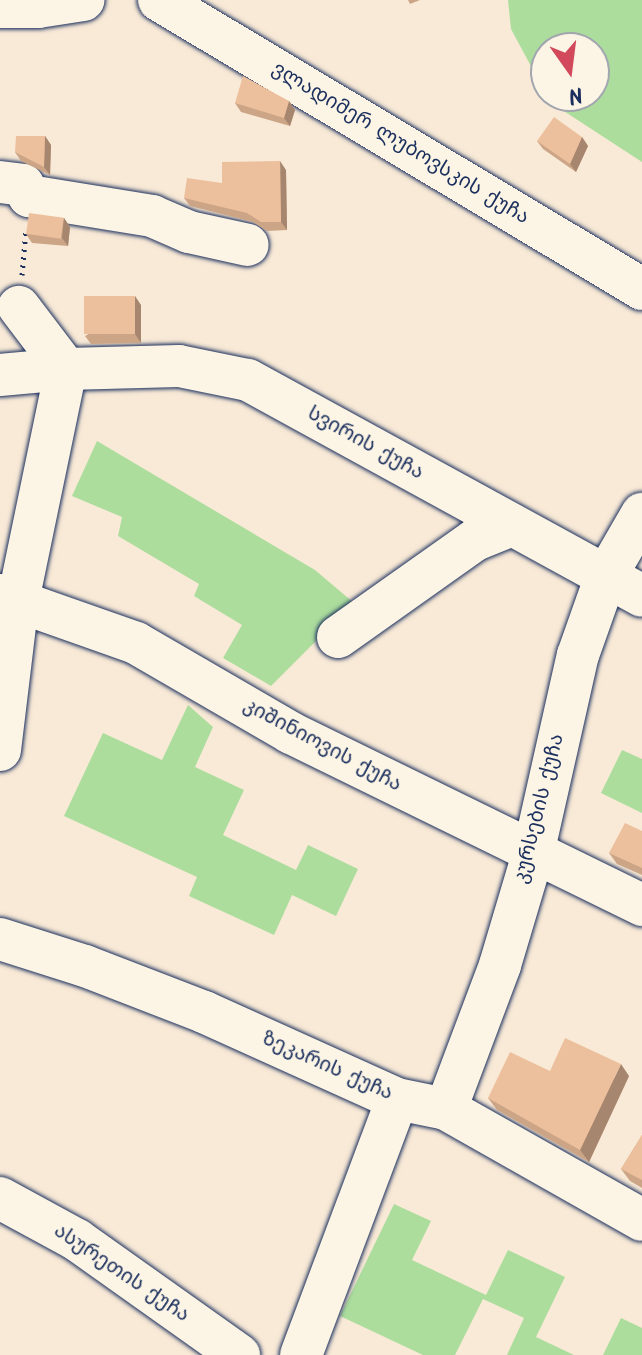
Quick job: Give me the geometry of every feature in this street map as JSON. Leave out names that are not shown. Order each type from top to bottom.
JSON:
[{"type":"street","points":[[0,7],[38,7],[83,0]]},
{"type":"street","name":"ვლადიმერ ლუბოვსკის ქუჩა","points":[[159,0],[642,289]]},
{"type":"street","points":[[14,189],[152,216],[189,232],[248,245]]},
{"type":"street","points":[[0,750],[9,598],[66,369],[19,307]]},
{"type":"street","name":"სვირის ქუჩა","points":[[0,375],[66,369],[179,366],[248,380],[642,596]]},
{"type":"street","name":"კურსების ქუჩა","points":[[446,1109],[500,965],[533,854],[578,655],[606,576],[642,514]]},
{"type":"street","points":[[338,637],[475,540],[512,525]]},
{"type":"street","name":"კიშინიოვის ქუჩა","points":[[9,598],[136,643],[291,733],[642,905]]},
{"type":"street","name":"ზეკარის ქუჩა","points":[[0,939],[85,966],[204,1012],[397,1099],[446,1109],[642,1220]]},
{"type":"street","points":[[301,1355],[397,1099]]},
{"type":"street","name":"ასურეთის ქუჩა","points":[[0,1198],[77,1240],[239,1355]]},
{"type":"path","points":[[14,189],[19,307]]},
{"type":"green space","points":[[508,0],[642,0],[642,162],[565,112],[610,112],[610,32],[530,32],[530,64],[511,29]]},
{"type":"green space","points":[[97,441],[315,570],[354,603],[271,686],[223,658],[242,625],[194,596],[199,584],[118,536],[122,517],[72,496]]},
{"type":"green space","points":[[188,705],[213,727],[195,767],[244,790],[223,835],[296,870],[308,845],[358,869],[336,916],[292,895],[274,935],[189,896],[197,877],[64,816],[103,733],[162,760]]},
{"type":"green space","points":[[622,750],[642,759],[642,813],[601,793]]},
{"type":"green space","points":[[394,1204],[431,1221],[412,1260],[486,1295],[508,1250],[565,1277],[536,1337],[574,1355],[507,1355],[524,1318],[483,1299],[455,1355],[423,1355],[340,1316]]},
{"type":"green space","points":[[621,1318],[642,1328],[642,1355],[603,1355]]},
{"type":"building","points":[[243,76],[289,101],[284,118],[235,103]]},
{"type":"building","points":[[554,117],[582,137],[570,164],[537,141]]},
{"type":"building","points":[[16,136],[45,136],[44,167],[15,152]]},
{"type":"building","points":[[280,161],[281,222],[261,222],[247,213],[184,198],[187,178],[222,183],[222,162]]},
{"type":"building","points":[[29,213],[64,218],[61,239],[26,234]]},
{"type":"building","points":[[84,296],[135,296],[135,334],[84,334]]},
{"type":"building","points":[[625,823],[642,831],[642,868],[609,853]]},
{"type":"building","points":[[565,1038],[621,1064],[580,1150],[488,1098],[510,1052],[550,1071]]},
{"type":"building","points":[[642,1135],[642,1180],[621,1169]]}]
